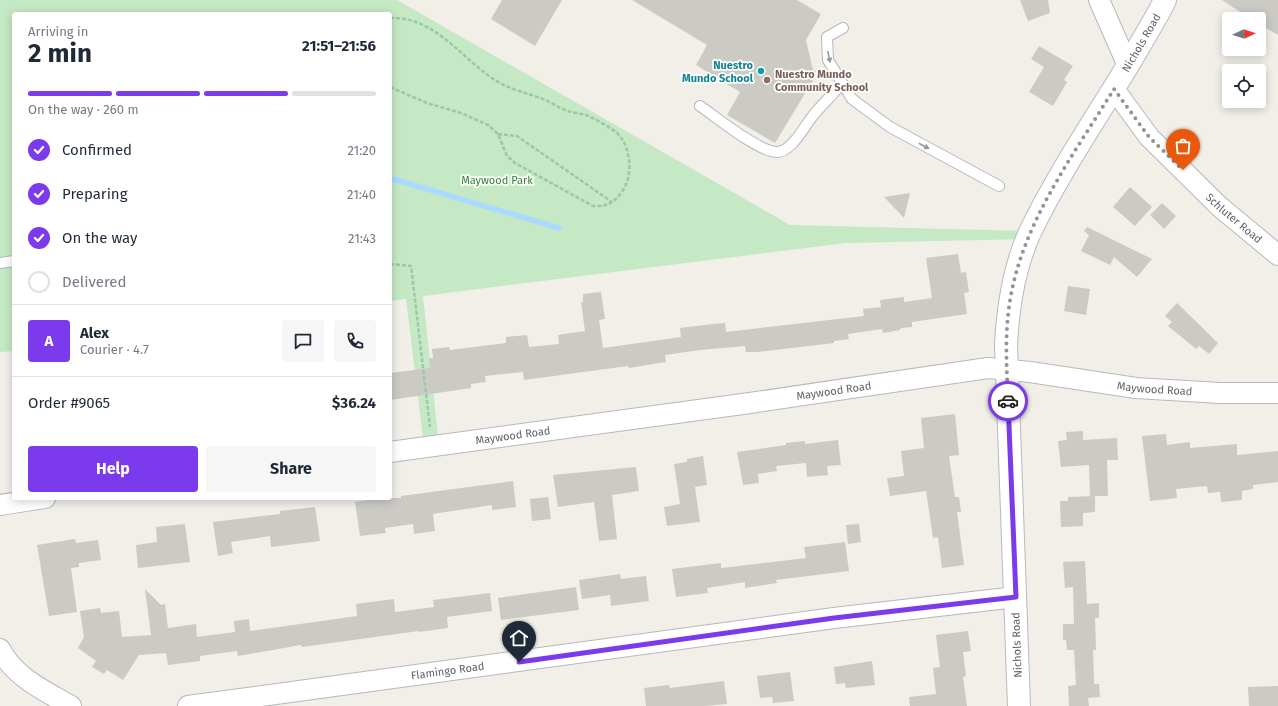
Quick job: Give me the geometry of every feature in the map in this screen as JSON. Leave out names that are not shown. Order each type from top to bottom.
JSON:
[{"type":"street","points":[[1099,0],[1128,66]]},
{"type":"street","name":"Nichols Road","points":[[1019,706],[1007,369],[1008,316],[1014,281],[1030,231],[1058,181],[1128,66],[1165,0]]},
{"type":"street","name":"Schluter Road","points":[[1114,89],[1149,137],[1220,208],[1278,255]]},
{"type":"street","name":"Maywood Road","points":[[392,452],[742,404],[988,368],[1007,369],[1136,388],[1220,393],[1278,393]]},
{"type":"street","points":[[0,505],[32,500]]},
{"type":"street","name":"Flamingo Road","points":[[188,706],[826,620],[1016,597]]},
{"type":"street","points":[[0,649],[5,660],[26,680],[71,706]]},
{"type":"lane","points":[[843,28],[827,37],[828,60],[852,99],[890,127],[999,186]]},
{"type":"lane","points":[[700,106],[764,149],[777,152],[784,150],[798,138],[812,117],[842,83]]},
{"type":"lane","points":[[0,263],[12,260]]},
{"type":"path","points":[[392,18],[398,18],[425,27],[452,43],[475,65],[499,83],[517,92],[541,98],[567,111],[587,115],[619,135],[630,157],[629,172],[624,188],[612,202],[605,207],[593,206],[531,173],[506,156],[498,134],[488,125],[461,113],[427,103],[392,88]]},
{"type":"path","points":[[498,134],[517,136],[612,202]]},
{"type":"path","points":[[392,264],[411,266],[433,446]]},
{"type":"green space","name":"Maywood Park","points":[[0,0],[397,0],[790,225],[1030,231],[1028,239],[846,243],[423,296],[439,445],[424,447],[406,299],[392,301],[392,12],[12,12],[12,351],[0,352]]},
{"type":"building","points":[[502,0],[562,0],[535,46],[491,19]]},
{"type":"building","name":"Nuestro Mundo School","points":[[632,0],[797,0],[821,14],[806,40],[813,70],[818,72],[775,143],[727,115],[740,92],[696,65],[707,45]]},
{"type":"building","points":[[1020,0],[1048,0],[1050,13],[1028,21]]},
{"type":"building","points":[[1222,0],[1278,0],[1278,35],[1266,28],[1266,12],[1240,12]]},
{"type":"building","points":[[1039,46],[1073,66],[1064,80],[1067,82],[1053,106],[1029,92],[1044,67],[1031,59]]},
{"type":"building","points":[[1130,187],[1152,207],[1135,226],[1113,207]]},
{"type":"building","points":[[910,193],[904,218],[884,197]]},
{"type":"building","points":[[1162,203],[1176,216],[1164,229],[1150,215]]},
{"type":"building","points":[[1087,227],[1152,259],[1137,277],[1114,257],[1110,265],[1081,251],[1089,235],[1084,231]]},
{"type":"building","points":[[958,254],[961,273],[966,272],[969,292],[964,293],[967,314],[912,322],[912,327],[901,328],[900,330],[883,333],[882,329],[848,334],[849,339],[834,341],[834,343],[757,352],[746,352],[745,346],[700,350],[665,355],[666,362],[629,368],[628,366],[524,380],[523,372],[485,376],[486,382],[471,384],[471,388],[392,400],[392,373],[430,368],[429,358],[433,358],[432,349],[449,347],[450,350],[506,343],[506,337],[527,335],[529,347],[559,344],[558,335],[585,331],[581,302],[583,302],[583,294],[601,292],[605,319],[599,320],[603,348],[681,337],[680,328],[725,323],[726,332],[864,316],[863,309],[881,307],[880,300],[904,297],[904,302],[932,298],[926,258]]},
{"type":"building","points":[[1068,286],[1090,289],[1086,315],[1064,311]]},
{"type":"building","points":[[1177,303],[1218,343],[1209,354],[1199,346],[1196,349],[1168,326],[1172,322],[1165,316]]},
{"type":"building","points":[[955,414],[959,455],[949,456],[955,497],[959,497],[961,512],[957,512],[964,565],[942,568],[938,537],[933,538],[926,491],[890,496],[887,478],[904,476],[901,451],[924,448],[921,418]]},
{"type":"building","points":[[1083,431],[1083,440],[1117,438],[1118,460],[1107,460],[1108,496],[1090,496],[1089,465],[1061,467],[1058,441],[1067,440],[1066,432]]},
{"type":"building","points":[[1166,434],[1167,445],[1190,442],[1190,448],[1237,444],[1237,455],[1278,451],[1278,482],[1253,485],[1253,489],[1242,491],[1242,500],[1221,502],[1220,492],[1208,493],[1207,486],[1176,489],[1177,498],[1150,501],[1142,436]]},
{"type":"building","points":[[838,440],[841,465],[827,466],[828,475],[807,477],[806,463],[776,466],[777,471],[758,474],[759,483],[743,485],[737,452],[786,445],[786,443],[805,441],[805,444]]},
{"type":"building","points":[[703,456],[707,485],[695,487],[700,522],[667,526],[664,507],[680,504],[674,464],[687,462],[687,459]]},
{"type":"building","points":[[636,467],[639,491],[612,495],[617,539],[599,541],[594,502],[558,507],[553,475]]},
{"type":"building","points":[[513,481],[516,507],[492,510],[492,505],[433,514],[435,531],[414,534],[413,524],[385,528],[386,533],[360,536],[355,502],[367,500],[392,500],[392,498],[401,498],[401,496]]},
{"type":"building","points":[[1095,496],[1095,512],[1083,513],[1083,526],[1061,527],[1060,501],[1068,501],[1068,497]]},
{"type":"building","points":[[548,497],[551,519],[532,521],[530,499]]},
{"type":"building","points":[[315,507],[320,541],[271,547],[270,536],[231,542],[233,553],[218,556],[213,522],[280,514],[280,511]]},
{"type":"building","points":[[185,524],[190,562],[138,568],[136,545],[157,542],[156,527]]},
{"type":"building","points":[[859,524],[861,542],[848,544],[846,525]]},
{"type":"building","points":[[75,539],[76,543],[98,540],[101,560],[79,563],[79,567],[71,568],[77,612],[49,616],[37,545]]},
{"type":"building","points":[[845,542],[849,571],[776,580],[777,583],[745,588],[745,582],[707,588],[708,593],[676,597],[672,569],[721,563],[721,568],[806,558],[804,547]]},
{"type":"building","points":[[1085,561],[1087,604],[1099,603],[1099,618],[1095,618],[1096,650],[1093,650],[1094,684],[1099,684],[1100,697],[1088,698],[1089,706],[1069,706],[1068,686],[1076,685],[1074,650],[1067,650],[1066,640],[1063,640],[1063,624],[1074,624],[1073,587],[1065,588],[1063,562]]},
{"type":"building","points":[[620,574],[621,579],[646,576],[649,601],[611,606],[610,595],[582,599],[579,580]]},
{"type":"building","points":[[576,587],[579,610],[501,620],[498,598]]},
{"type":"building","points":[[145,589],[161,605],[165,604],[168,628],[196,624],[197,637],[235,632],[234,621],[249,619],[250,631],[357,616],[356,604],[394,599],[395,612],[434,607],[433,600],[490,593],[492,611],[447,617],[448,628],[302,647],[301,645],[238,656],[237,651],[200,656],[200,661],[168,665],[166,653],[139,655],[123,680],[107,670],[104,674],[92,667],[96,661],[78,648],[84,637],[80,611],[100,608],[101,613],[119,611],[122,637],[151,635]]},
{"type":"building","points":[[968,631],[971,651],[963,652],[966,676],[963,677],[967,706],[910,706],[909,697],[936,694],[933,668],[940,667],[936,635]]},
{"type":"building","points":[[872,661],[875,685],[846,688],[845,683],[836,684],[834,667]]},
{"type":"building","points":[[790,672],[794,701],[773,703],[772,697],[760,698],[757,676]]},
{"type":"building","points":[[724,681],[727,704],[705,706],[646,706],[644,688],[669,685],[670,688]]},
{"type":"building","points":[[1278,686],[1278,706],[1249,706],[1248,687]]},
{"type":"waterway","points":[[392,179],[559,228]]},
{"type":"way so far","points":[[1008,401],[1006,345],[1008,316],[1014,281],[1030,231],[1058,181],[1114,89],[1149,137],[1183,170]]},
{"type":"place","name":"Nuestro Mundo School","points":[[761,71]]},
{"type":"place","name":"Nuestro Mundo Community School","points":[[767,80]]},
{"type":"route","points":[[519,662],[834,618],[994,598],[1016,597],[1008,401]]}]
